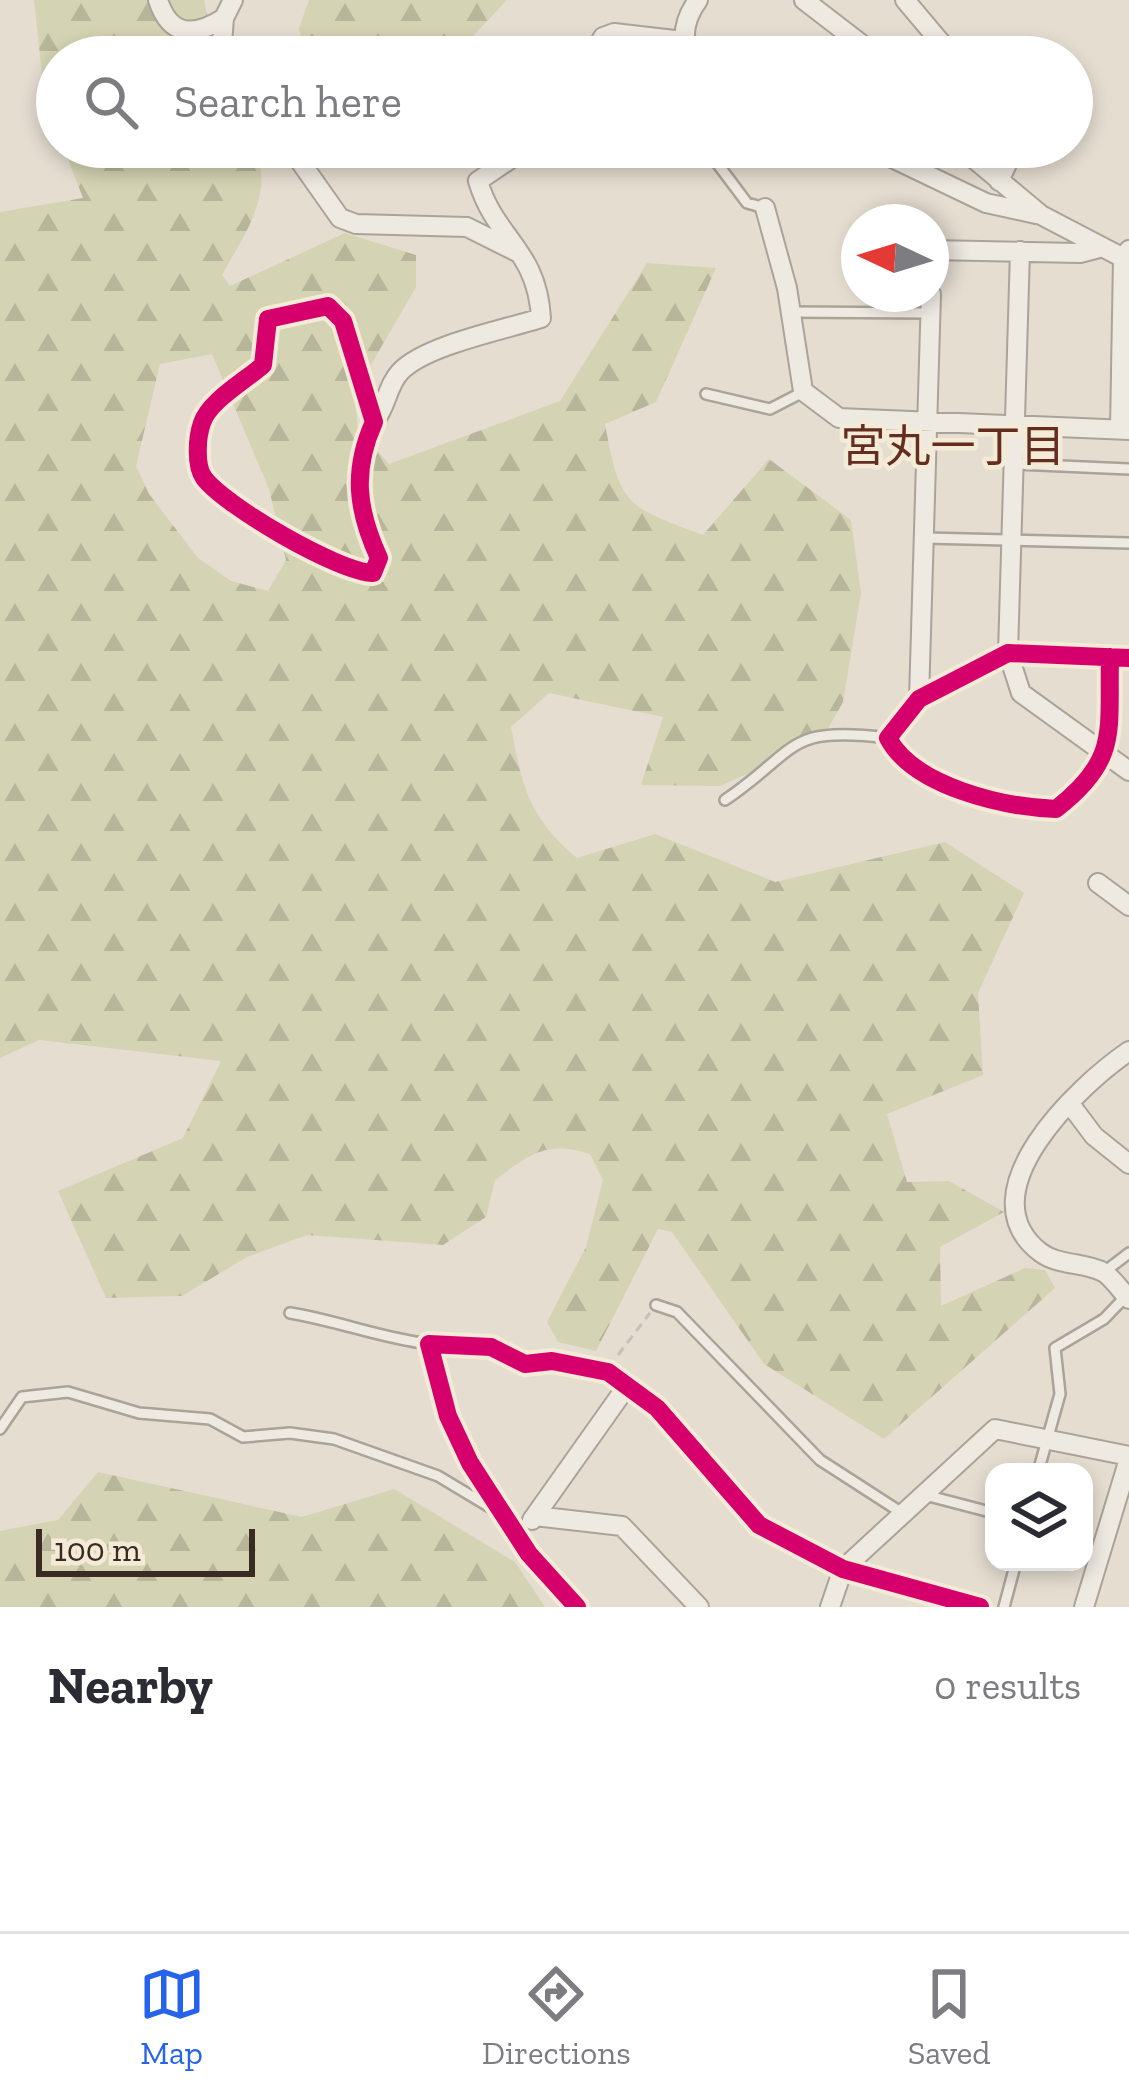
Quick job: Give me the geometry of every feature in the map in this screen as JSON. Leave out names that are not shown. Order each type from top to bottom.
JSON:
[{"type":"street","points":[[158,0],[165,20],[182,32],[202,32],[228,9]]},
{"type":"street","points":[[688,36],[689,13],[698,0]]},
{"type":"street","points":[[804,0],[851,36]]},
{"type":"street","points":[[905,0],[935,36]]},
{"type":"street","points":[[305,168],[340,218],[356,224],[467,227],[521,254]]},
{"type":"street","points":[[374,422],[343,321],[328,306],[278,315],[268,319],[262,365],[201,424],[203,478],[324,561],[352,572],[373,572],[380,558],[357,490],[364,444],[388,405],[400,371],[419,357],[541,318],[537,277],[484,203],[478,181],[497,168]]},
{"type":"street","points":[[913,168],[986,203],[1041,215]]},
{"type":"street","points":[[765,208],[791,312],[803,392],[839,418],[1124,430],[1127,256],[1100,248],[1041,215],[984,168]]},
{"type":"street","points":[[999,181],[1005,168]]},
{"type":"street","points":[[949,250],[1080,254],[1100,248]]},
{"type":"street","points":[[1020,251],[1008,653],[1021,694],[1129,771]]},
{"type":"street","points":[[919,699],[930,312]]},
{"type":"street","points":[[1008,653],[1120,657],[1107,755],[1080,790],[1056,809],[1022,808],[950,784],[898,756],[888,738],[919,699],[1008,653]]},
{"type":"street","points":[[1098,883],[1129,906]]},
{"type":"street","points":[[1128,1297],[1104,1272],[1039,1252],[1014,1214],[1030,1148],[1077,1092],[1129,1051]]},
{"type":"street","points":[[1070,1104],[1094,1136],[1129,1164]]},
{"type":"street","points":[[577,1607],[500,1512],[448,1416],[429,1344],[491,1347],[525,1364],[613,1364],[627,1386],[657,1408],[759,1525],[843,1569],[980,1607]]},
{"type":"street","points":[[519,1539],[627,1386]]},
{"type":"street","points":[[830,1607],[843,1569],[899,1511],[994,1429],[1129,1458],[1084,1607]]},
{"type":"street","points":[[535,1516],[622,1526],[699,1607]]},
{"type":"lane","points":[[721,168],[747,203],[765,208]]},
{"type":"lane","points":[[791,312],[841,309]]},
{"type":"lane","points":[[706,394],[770,409],[803,392]]},
{"type":"lane","points":[[1014,464],[1129,469]]},
{"type":"lane","points":[[925,538],[1129,543]]},
{"type":"lane","points":[[725,800],[807,735],[837,731],[888,738]]},
{"type":"lane","points":[[1104,1272],[1129,1253]]},
{"type":"lane","points":[[1041,1463],[1060,1394],[1055,1348],[1104,1319],[1128,1297]]},
{"type":"lane","points":[[656,1305],[677,1312],[820,1460],[899,1511]]},
{"type":"lane","points":[[290,1313],[345,1322],[379,1338],[429,1344]]},
{"type":"lane","points":[[0,1429],[22,1397],[44,1390],[68,1392],[139,1414],[210,1420],[243,1437],[290,1433],[334,1439],[438,1476],[500,1512]]},
{"type":"lane","points":[[920,1494],[985,1511]]},
{"type":"lane","points":[[1004,1607],[1014,1571]]},
{"type":"path","points":[[613,1364],[656,1305]]},
{"type":"green space","points":[[34,0],[204,0],[212,36],[38,36]]},
{"type":"green space","points":[[309,0],[507,0],[473,36],[301,36],[299,28]]},
{"type":"green space","points":[[71,168],[260,168],[254,214],[222,275],[230,286],[345,233],[416,255],[416,287],[354,394],[358,429],[389,464],[560,401],[647,263],[716,268],[656,402],[605,424],[616,472],[622,488],[642,509],[703,535],[769,459],[851,520],[861,593],[843,702],[821,741],[720,786],[641,785],[663,717],[549,693],[511,727],[530,800],[548,829],[577,858],[655,834],[775,882],[945,842],[1024,893],[978,993],[983,1075],[887,1114],[907,1182],[949,1181],[1004,1212],[940,1247],[941,1306],[1025,1268],[1045,1270],[1055,1288],[884,1439],[764,1364],[672,1232],[658,1229],[596,1351],[558,1342],[547,1322],[586,1247],[603,1180],[590,1154],[574,1150],[539,1152],[495,1180],[486,1217],[443,1245],[307,1235],[247,1257],[182,1296],[106,1298],[58,1191],[183,1138],[221,1061],[39,1040],[0,1058],[0,212],[83,198]],"holes":[[[212,354],[269,489],[286,560],[268,591],[231,581],[198,558],[149,494],[136,466],[160,364]]]},
{"type":"green space","points":[[98,1472],[302,1517],[394,1489],[515,1562],[545,1607],[0,1607],[0,1531],[58,1520]]},
{"type":"cycle path","points":[[328,306],[343,321],[374,422],[360,474],[362,507],[379,558],[373,573],[335,562],[257,520],[216,490],[199,466],[202,423],[220,399],[263,365],[268,319],[328,306]]},
{"type":"cycle path","points":[[1110,657],[1110,683],[1110,705],[1109,725],[1101,759],[1056,809],[962,791],[918,769],[888,738],[919,699],[1008,653],[1129,658]]},
{"type":"cycle path","points":[[577,1607],[529,1554],[470,1463],[448,1416],[429,1344],[491,1347],[525,1364],[552,1361],[608,1372],[657,1408],[759,1525],[843,1569],[980,1607]]},
{"type":"district","name":"宮丸一丁目","points":[[953,447]]}]
